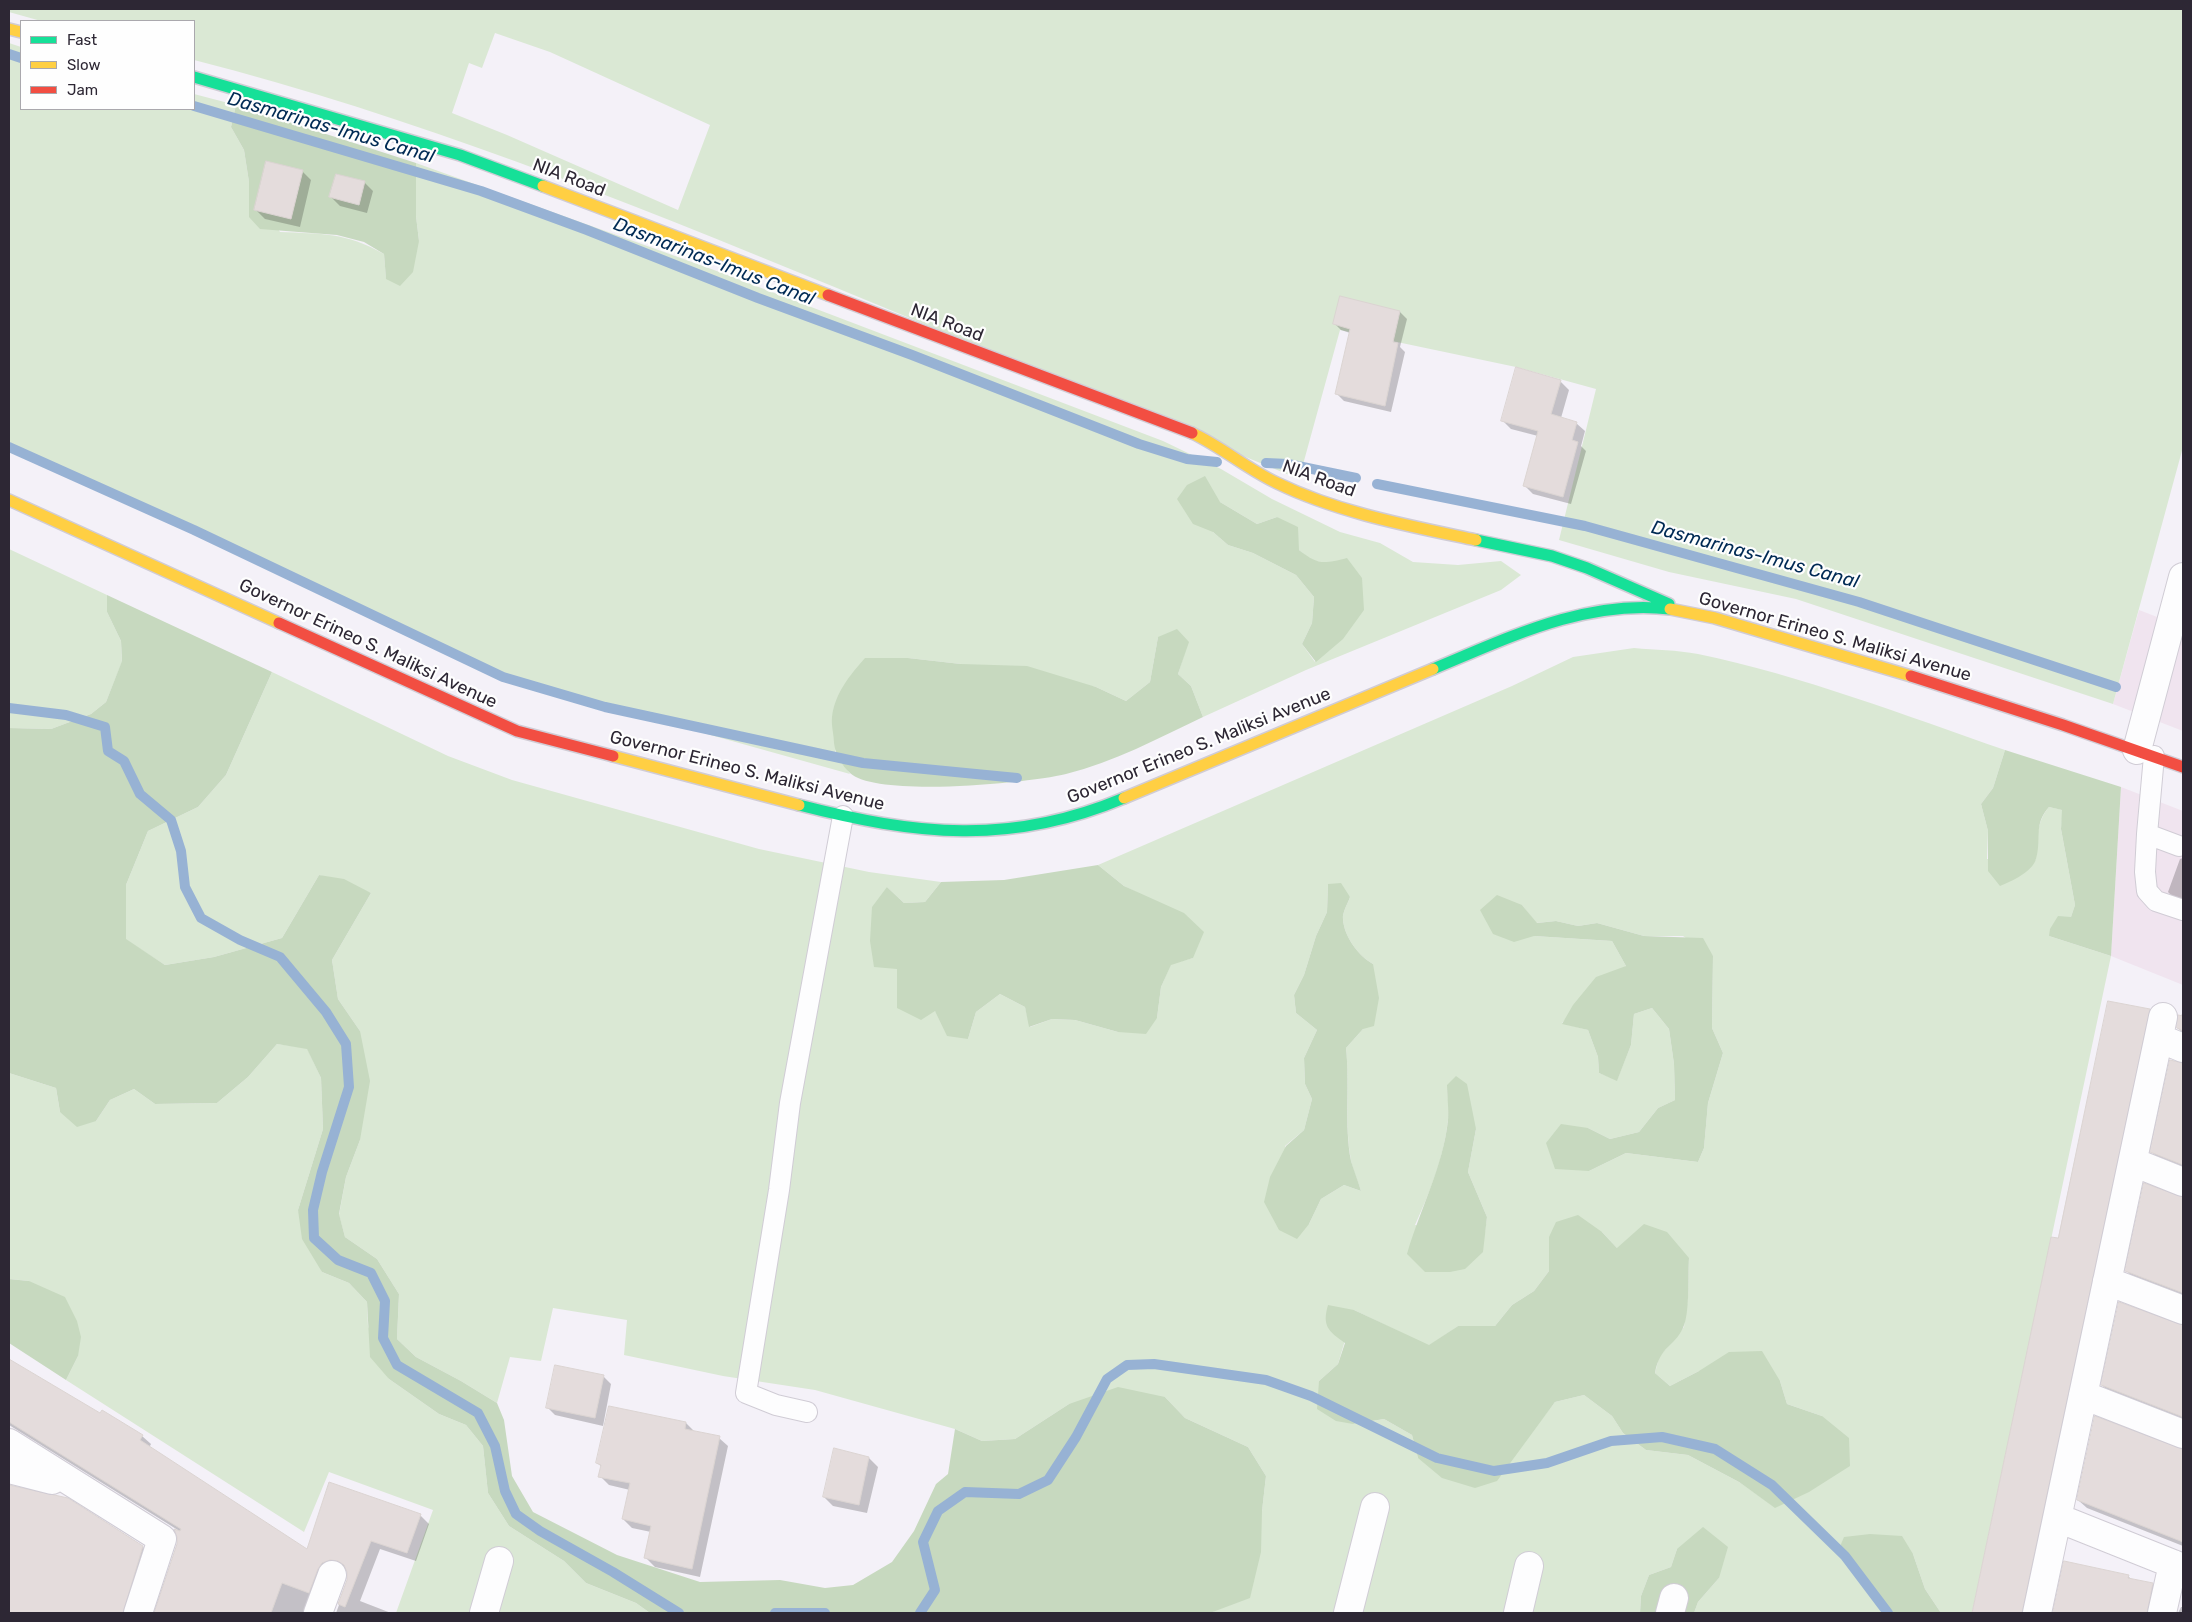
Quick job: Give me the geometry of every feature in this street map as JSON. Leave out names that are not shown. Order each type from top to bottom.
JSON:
[{"type":"main road","name":"NIA Road","points":[[195,77],[460,155],[927,334],[1192,433],[1220,447],[1248,468],[1279,484],[1324,501],[1416,527],[1552,556],[1587,568],[1681,610]]},
{"type":"main road","name":"Governor Erineo S. Maliksi Avenue","points":[[9,500],[517,731],[843,816],[920,829],[965,832],[1006,830],[1049,823],[1094,810],[1525,631],[1573,615],[1610,609],[1648,607],[1681,610],[1826,649],[2183,767]]},
{"type":"street","points":[[2146,754],[2183,578]]},
{"type":"street","points":[[2037,1613],[2133,1162],[2168,1034]]},
{"type":"street","points":[[2133,1162],[2183,1182]]},
{"type":"street","points":[[2108,1281],[2183,1310]]},
{"type":"street","points":[[2083,1395],[2183,1434]]},
{"type":"street","points":[[9,1443],[162,1540],[138,1613]]},
{"type":"street","points":[[9,1469],[76,1486]]},
{"type":"street","points":[[1348,1613],[1375,1507]]},
{"type":"street","points":[[2058,1518],[2178,1566],[2162,1613]]},
{"type":"street","points":[[484,1613],[499,1561]]},
{"type":"street","points":[[1518,1613],[1530,1566]]},
{"type":"street","points":[[318,1613],[332,1576]]},
{"type":"lane","points":[[2146,754],[2147,834],[2145,872],[2147,891],[2156,901],[2183,910]]},
{"type":"lane","points":[[807,1412],[776,1405],[746,1393],[779,1190],[790,1103],[843,816]]},
{"type":"lane","points":[[2147,834],[2179,846]]},
{"type":"shaded area","points":[[2139,610],[2183,627],[2183,731],[2113,704]]},
{"type":"shaded area","points":[[2121,787],[2183,811],[2183,985],[2111,956]]},
{"type":"green space","points":[[9,9],[2183,9],[2183,447],[2113,704],[1796,599],[1669,572],[1559,540],[1596,389],[1516,367],[1340,330],[1299,479],[754,254],[596,191],[437,133],[276,82],[195,60],[195,20],[37,20],[9,12]],"holes":[[[495,33],[550,52],[710,125],[678,210],[452,113],[469,63],[482,68]]]},
{"type":"green space","points":[[9,43],[20,47],[20,110],[195,110],[195,94],[236,105],[231,127],[244,150],[249,182],[280,232],[308,233],[345,238],[370,247],[384,254],[386,278],[419,241],[416,216],[416,163],[714,270],[1163,441],[1221,469],[1272,499],[1340,532],[1380,543],[1413,562],[1458,565],[1501,561],[1521,575],[1501,590],[1306,670],[1203,717],[1191,686],[1178,674],[1188,642],[1158,637],[1150,682],[1126,701],[1096,687],[961,664],[908,658],[835,751],[850,774],[503,677],[194,530],[9,447]],"holes":[[[1220,502],[1257,524],[1277,517],[1299,550],[1312,561],[1329,563],[1315,662],[1302,644],[1312,623],[1314,597],[1296,575],[1253,553],[1228,545],[1213,532]]]},
{"type":"green space","points":[[236,105],[416,163],[416,216],[419,241],[413,272],[400,286],[386,279],[384,254],[364,242],[337,235],[260,229],[249,217],[249,182],[244,150],[231,127]]},
{"type":"green space","points":[[1205,476],[1220,502],[1257,524],[1277,517],[1298,527],[1299,550],[1316,561],[1321,562],[1347,558],[1362,578],[1364,610],[1343,639],[1316,662],[1302,644],[1312,623],[1314,597],[1296,575],[1253,553],[1228,545],[1213,532],[1193,524],[1177,499],[1187,485]]},
{"type":"green space","points":[[9,549],[107,595],[107,612],[121,641],[122,662],[106,702],[91,714],[51,729],[9,728]]},
{"type":"green space","points":[[107,595],[272,672],[226,775],[198,807],[148,831],[126,885],[126,939],[165,965],[214,957],[282,938],[319,875],[344,879],[371,893],[332,960],[338,999],[360,1031],[370,1081],[360,1140],[346,1177],[339,1214],[345,1237],[377,1259],[399,1294],[397,1339],[416,1357],[497,1403],[504,1420],[512,1476],[533,1512],[617,1555],[700,1582],[780,1580],[825,1588],[853,1585],[892,1562],[914,1531],[936,1484],[948,1474],[955,1429],[982,1441],[1015,1439],[1069,1404],[1118,1387],[1165,1397],[1185,1418],[1248,1447],[1266,1476],[1262,1511],[1261,1552],[1250,1598],[1210,1613],[650,1613],[636,1603],[586,1583],[564,1561],[509,1526],[488,1493],[483,1446],[466,1425],[439,1414],[389,1379],[370,1357],[367,1302],[349,1283],[322,1272],[302,1239],[298,1210],[323,1129],[321,1078],[307,1049],[277,1044],[248,1077],[217,1103],[155,1104],[134,1089],[110,1100],[96,1121],[77,1127],[60,1112],[56,1088],[9,1073],[9,728],[51,729],[91,714],[106,702],[122,661],[121,641],[107,612]]},
{"type":"green space","points":[[1177,629],[1189,642],[1178,674],[1191,686],[1203,717],[1136,749],[1101,763],[1047,778],[989,784],[920,787],[865,781],[847,770],[836,751],[832,717],[836,700],[844,685],[865,658],[908,658],[961,664],[1027,666],[1096,687],[1126,701],[1150,682],[1158,637]]},
{"type":"green space","points":[[1634,648],[1698,654],[1776,673],[1815,685],[2005,750],[1993,788],[1981,804],[1988,831],[1987,859],[2036,860],[2039,825],[2045,813],[2049,807],[2063,810],[2061,829],[2075,905],[2071,917],[2049,936],[2111,956],[1972,1613],[1941,1613],[1925,1589],[1913,1554],[1839,1549],[1888,1613],[1694,1613],[1698,1602],[1719,1578],[1677,1549],[1671,1567],[1649,1575],[1641,1596],[1640,1613],[1210,1613],[1213,1612],[1262,1511],[1266,1476],[1248,1447],[1185,1418],[1165,1397],[1069,1404],[1015,1439],[982,1441],[955,1429],[815,1390],[723,1376],[624,1355],[627,1320],[553,1308],[541,1361],[510,1357],[497,1403],[416,1357],[397,1339],[399,1294],[377,1259],[345,1237],[339,1215],[346,1177],[360,1140],[360,1031],[338,999],[332,960],[371,893],[319,875],[282,938],[214,957],[165,965],[126,940],[126,885],[148,831],[198,807],[226,775],[272,672],[448,756],[512,780],[759,849],[869,872],[941,882],[925,902],[904,903],[887,887],[897,969],[935,1011],[968,1039],[976,1012],[1000,994],[1025,1007],[1030,1027],[1052,1019],[1075,1020],[1118,1032],[1157,1018],[1161,987],[1171,964],[1193,958],[1150,899],[1124,886],[1098,865],[1512,686],[1573,657]],"holes":[[[1328,884],[1350,897],[1343,917],[1346,932],[1358,951],[1373,964],[1363,1029],[1346,1048],[1349,1147],[1352,1165],[1361,1191],[1344,1185],[1321,1199],[1309,1224],[1285,1146],[1304,1130],[1312,1099],[1305,1084],[1304,1058],[1317,1030],[1296,1013],[1294,995],[1304,975],[1316,936],[1327,912]],[[1522,905],[1536,923],[1556,921],[1578,926],[1597,923],[1644,936],[1683,936],[1713,956],[1712,1028],[1723,1053],[1708,1103],[1704,1148],[1698,1162],[1626,1153],[1589,1171],[1588,1128],[1610,1139],[1639,1132],[1658,1108],[1675,1100],[1674,1064],[1669,1029],[1652,1008],[1634,1014],[1631,1045],[1617,1080],[1599,1073],[1598,1057],[1588,1030],[1562,1023],[1626,966],[1612,941],[1534,936]],[[1447,1085],[1476,1129],[1468,1172],[1487,1217],[1485,1232],[1415,1225],[1440,1161],[1449,1107]],[[1602,1232],[1617,1248],[1689,1258],[1688,1297],[1684,1327],[1659,1357],[1655,1373],[1670,1386],[1699,1371],[1780,1381],[1787,1404],[1822,1416],[1775,1507],[1739,1482],[1688,1455],[1646,1450],[1623,1433],[1612,1416],[1584,1395],[1555,1402],[1541,1420],[1418,1458],[1412,1435],[1384,1419],[1353,1424],[1319,1381],[1338,1364],[1354,1310],[1429,1346],[1458,1326],[1495,1326],[1512,1305],[1534,1291],[1549,1271],[1549,1237]]]},
{"type":"green space","points":[[2005,750],[2121,787],[2111,956],[2049,936],[2050,929],[2058,916],[2071,917],[2075,905],[2061,829],[2062,810],[2049,807],[2044,814],[2039,826],[2036,859],[2026,872],[2000,886],[1988,871],[1988,831],[1981,804],[1993,788]]},
{"type":"green space","points":[[1098,865],[1124,886],[1184,913],[1204,932],[1193,958],[1171,965],[1161,987],[1157,1018],[1146,1034],[1118,1032],[1075,1020],[1052,1019],[1029,1027],[1025,1007],[1000,994],[976,1012],[968,1039],[947,1036],[935,1011],[921,1020],[897,1008],[897,969],[874,967],[870,941],[872,907],[887,887],[904,903],[925,902],[941,882],[1004,880]]},
{"type":"green space","points":[[1341,883],[1350,897],[1344,911],[1344,926],[1353,945],[1373,964],[1379,998],[1374,1026],[1363,1029],[1346,1048],[1349,1147],[1351,1161],[1361,1191],[1344,1185],[1321,1199],[1309,1224],[1297,1239],[1279,1230],[1264,1202],[1270,1177],[1286,1146],[1304,1130],[1312,1099],[1305,1084],[1304,1058],[1317,1030],[1296,1013],[1294,995],[1304,975],[1316,936],[1327,912],[1328,884]]},
{"type":"green space","points":[[1497,895],[1522,905],[1537,923],[1556,921],[1578,926],[1597,923],[1644,936],[1703,938],[1713,956],[1712,1028],[1723,1053],[1708,1103],[1704,1148],[1698,1162],[1626,1153],[1589,1171],[1555,1169],[1546,1143],[1561,1124],[1588,1128],[1610,1139],[1639,1132],[1658,1108],[1675,1100],[1674,1064],[1669,1029],[1652,1008],[1634,1014],[1631,1045],[1617,1081],[1599,1073],[1598,1057],[1588,1030],[1562,1024],[1573,1005],[1596,977],[1626,966],[1612,941],[1534,936],[1514,942],[1493,934],[1480,910]]},
{"type":"green space","points":[[277,1044],[307,1048],[321,1078],[323,1129],[298,1210],[322,1272],[349,1283],[367,1302],[368,1326],[389,1379],[439,1414],[466,1425],[483,1446],[488,1493],[509,1526],[564,1561],[586,1583],[636,1603],[650,1613],[396,1613],[433,1510],[329,1472],[304,1532],[66,1380],[78,1356],[29,1281],[9,1279],[9,1073],[56,1088],[60,1112],[96,1121],[110,1100],[134,1089],[155,1104],[217,1103],[248,1077]]},
{"type":"green space","points":[[1456,1076],[1467,1084],[1476,1129],[1468,1172],[1487,1217],[1483,1252],[1465,1269],[1450,1272],[1425,1272],[1407,1254],[1441,1154],[1448,1120],[1447,1085]]},
{"type":"green space","points":[[1578,1215],[1602,1232],[1617,1248],[1644,1224],[1667,1232],[1689,1258],[1688,1304],[1685,1322],[1676,1339],[1660,1357],[1655,1373],[1670,1386],[1729,1352],[1762,1351],[1780,1381],[1787,1404],[1822,1416],[1849,1438],[1850,1466],[1809,1492],[1775,1508],[1739,1482],[1688,1455],[1646,1450],[1623,1433],[1612,1416],[1584,1395],[1555,1402],[1497,1481],[1475,1488],[1442,1478],[1418,1458],[1412,1435],[1384,1419],[1353,1424],[1336,1421],[1317,1409],[1319,1381],[1338,1364],[1345,1343],[1334,1335],[1326,1323],[1328,1305],[1354,1310],[1429,1345],[1458,1326],[1495,1326],[1512,1305],[1534,1291],[1549,1271],[1549,1237],[1556,1222]]},
{"type":"green space","points":[[9,1279],[29,1281],[65,1297],[77,1321],[81,1337],[78,1356],[66,1380],[9,1343]]},
{"type":"green space","points":[[1703,1527],[1728,1547],[1719,1578],[1698,1602],[1694,1613],[1640,1613],[1641,1596],[1649,1575],[1671,1567],[1677,1549]]},
{"type":"green space","points":[[1870,1534],[1902,1536],[1913,1554],[1925,1589],[1941,1613],[1888,1613],[1839,1549],[1844,1537]]},
{"type":"building","points":[[266,161],[303,170],[291,219],[254,210]]},
{"type":"building","points":[[336,174],[365,181],[359,205],[329,197]]},
{"type":"building","points":[[1340,296],[1400,311],[1393,342],[1398,343],[1385,406],[1335,394],[1350,329],[1333,324]]},
{"type":"building","points":[[1516,367],[1561,380],[1551,414],[1577,422],[1572,440],[1578,442],[1563,497],[1523,486],[1538,431],[1501,421]]},
{"type":"building","points":[[2108,1001],[2150,1009],[2022,1613],[1972,1613],[2051,1237],[2058,1238]]},
{"type":"building","points":[[2178,1015],[2183,1016],[2183,1031],[2177,1028]]},
{"type":"building","points":[[2170,1060],[2183,1063],[2183,1165],[2150,1152]]},
{"type":"building","points":[[2144,1183],[2183,1197],[2183,1293],[2125,1271]]},
{"type":"building","points":[[2119,1302],[2183,1325],[2183,1417],[2101,1385]]},
{"type":"building","points":[[9,1359],[100,1413],[102,1410],[143,1435],[140,1440],[307,1549],[329,1482],[421,1514],[407,1553],[371,1541],[345,1607],[338,1604],[347,1580],[347,1572],[344,1565],[338,1561],[330,1560],[322,1563],[318,1569],[309,1593],[282,1583],[271,1613],[154,1613],[177,1544],[174,1529],[180,1531],[181,1529],[9,1422]]},
{"type":"building","points":[[555,1365],[604,1375],[595,1418],[546,1408]]},
{"type":"building","points":[[609,1406],[686,1422],[685,1429],[720,1436],[692,1569],[644,1558],[651,1526],[622,1519],[630,1483],[598,1477],[601,1465],[596,1463]]},
{"type":"building","points":[[2095,1416],[2183,1449],[2183,1542],[2077,1500]]},
{"type":"building","points":[[834,1448],[869,1457],[859,1505],[823,1497]]},
{"type":"building","points":[[9,1485],[68,1498],[143,1546],[123,1613],[9,1613]]},
{"type":"building","points":[[2064,1561],[2129,1575],[2128,1578],[2153,1583],[2147,1613],[2053,1613]]},
{"type":"waterway","name":"Dasmarinas-Imus Canal","points":[[9,54],[20,58]]},
{"type":"waterway","name":"Dasmarinas-Imus Canal","points":[[195,106],[481,191],[587,230],[758,298],[912,355],[1139,444],[1187,459],[1217,462]]},
{"type":"waterway","points":[[9,447],[194,530],[503,677],[605,707],[863,763],[1017,778]]},
{"type":"waterway","name":"Dasmarinas-Imus Canal","points":[[1266,463],[1288,464],[1356,478]]},
{"type":"waterway","name":"Dasmarinas-Imus Canal","points":[[1377,484],[1585,526],[1859,602],[2116,687]]},
{"type":"waterway","points":[[9,708],[66,715],[105,727],[108,751],[124,761],[140,794],[171,820],[181,851],[185,887],[201,918],[240,940],[280,957],[326,1012],[346,1044],[349,1087],[322,1172],[313,1210],[314,1238],[338,1260],[371,1273],[385,1301],[383,1338],[397,1365],[478,1413],[495,1446],[505,1491],[516,1514],[540,1531],[613,1572],[679,1613]]},
{"type":"waterway","points":[[920,1613],[935,1590],[923,1542],[938,1511],[965,1492],[1019,1494],[1048,1480],[1076,1437],[1107,1379],[1127,1365],[1154,1364],[1266,1380],[1311,1396],[1437,1458],[1494,1471],[1547,1463],[1611,1441],[1662,1437],[1715,1449],[1772,1485],[1845,1556],[1888,1613]]},
{"type":"waterway","points":[[775,1613],[825,1613]]},
{"type":"traffic: fast","points":[[195,77],[460,155],[543,186]]},
{"type":"traffic: fast","points":[[1476,540],[1552,556],[1587,568],[1669,604]]},
{"type":"traffic: fast","points":[[1433,669],[1519,634],[1578,615],[1639,607],[1670,609]]},
{"type":"traffic: fast","points":[[799,805],[883,823],[923,829],[963,831],[1042,824],[1082,813],[1124,798]]},
{"type":"traffic: slow","points":[[9,29],[20,32]]},
{"type":"traffic: slow","points":[[543,186],[828,295]]},
{"type":"traffic: slow","points":[[1192,433],[1277,483],[1325,503],[1375,518],[1476,540]]},
{"type":"traffic: slow","points":[[9,500],[279,623]]},
{"type":"traffic: slow","points":[[1670,609],[1715,618],[1911,676]]},
{"type":"traffic: slow","points":[[1124,798],[1433,669]]},
{"type":"traffic: slow","points":[[613,756],[799,805]]},
{"type":"traffic: jam","points":[[828,295],[1192,433]]},
{"type":"traffic: jam","points":[[279,623],[517,731],[613,756]]},
{"type":"traffic: jam","points":[[1911,676],[2063,725],[2183,767]]}]
